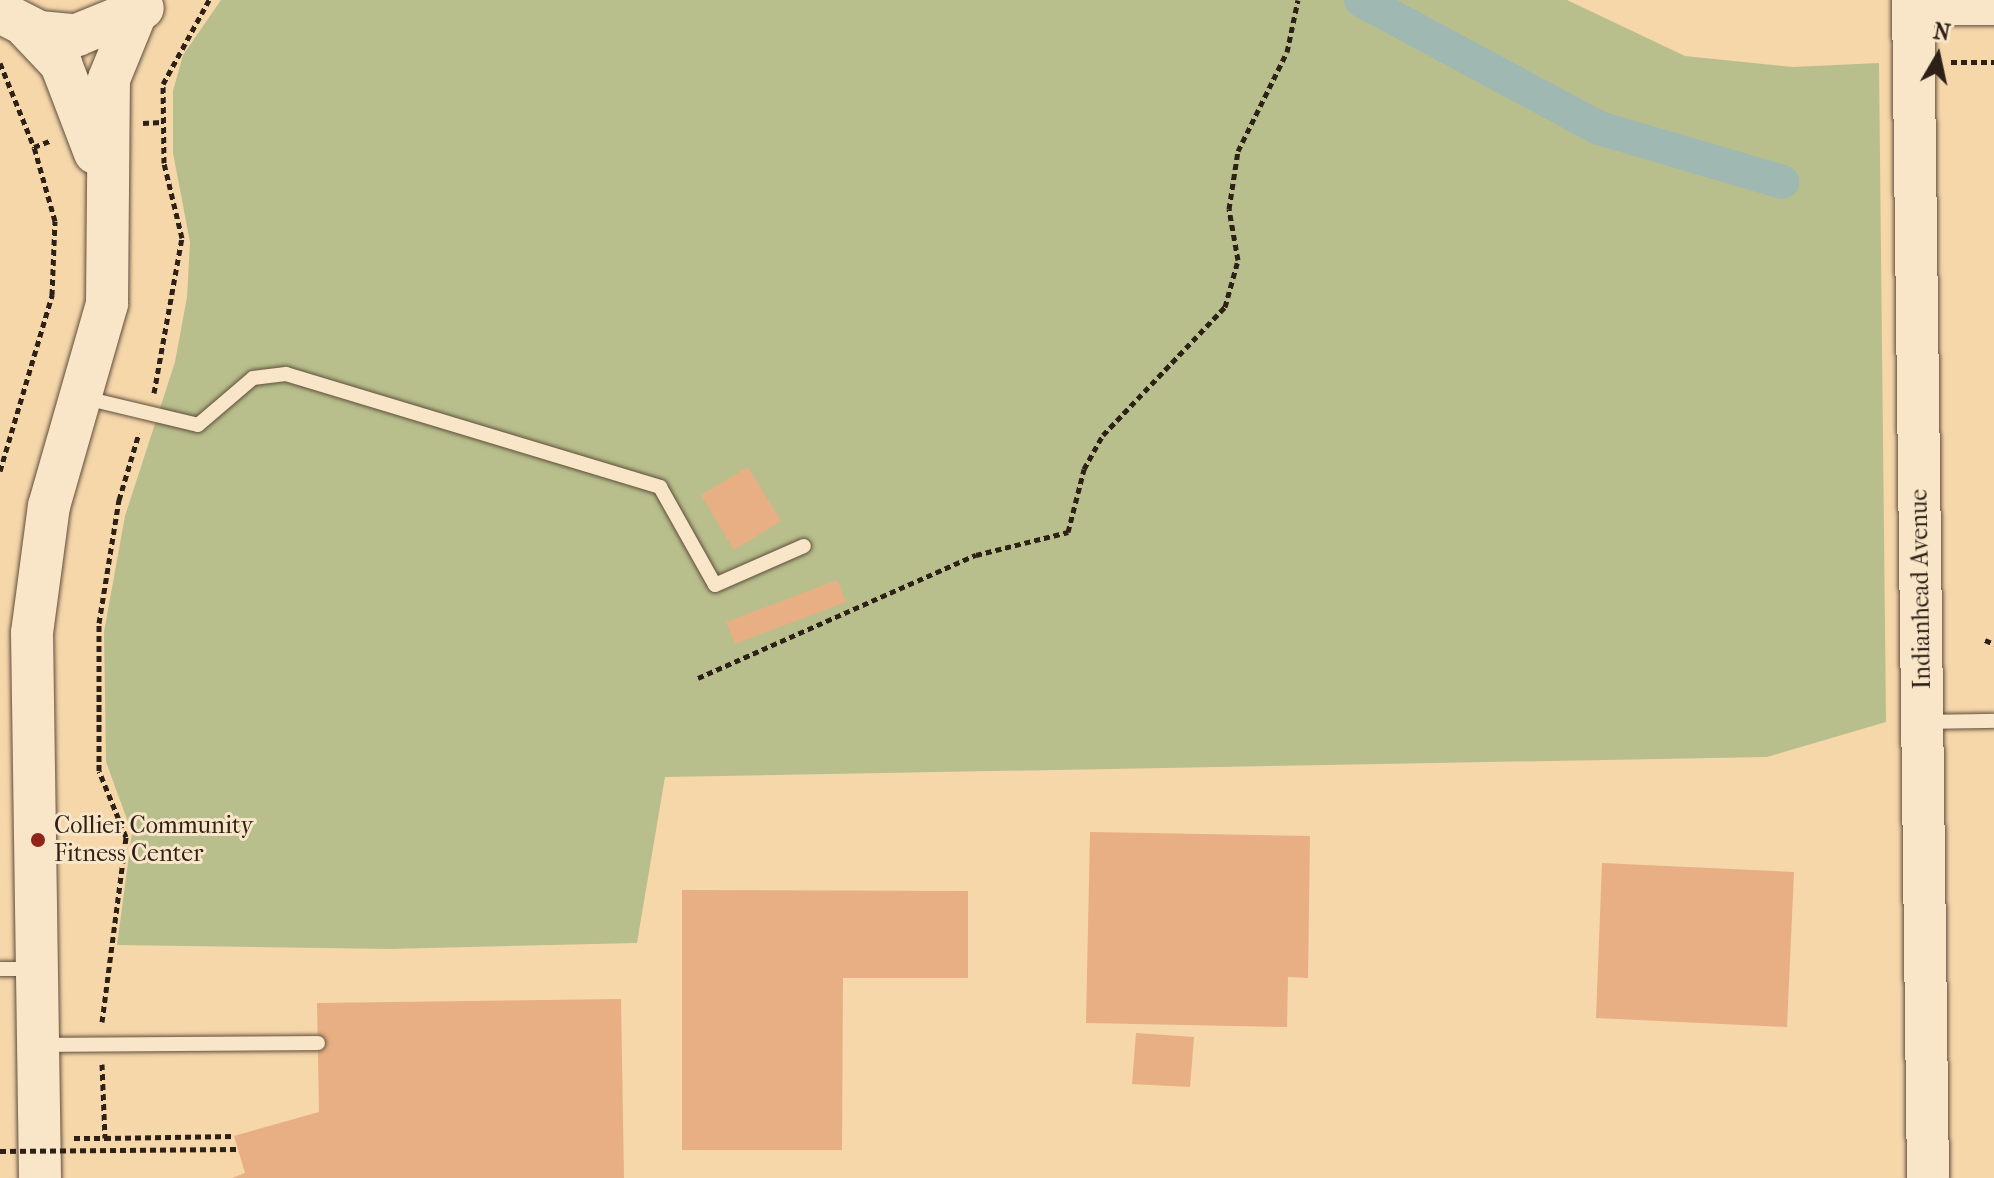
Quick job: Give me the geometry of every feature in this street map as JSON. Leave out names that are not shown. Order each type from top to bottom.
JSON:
[{"type":"main road","points":[[1913,2],[1994,4]]},
{"type":"main road","name":"Indianhead Avenue","points":[[1913,2],[1928,1178]]},
{"type":"main road","points":[[14,20],[77,35],[144,7]]},
{"type":"main road","points":[[40,1178],[39,1045],[20,969],[32,633],[49,506],[85,398],[107,304],[107,222],[97,125],[109,79],[144,7]]},
{"type":"main road","points":[[14,20],[61,64],[97,125]]},
{"type":"lane","points":[[85,398],[198,425],[253,378],[286,374],[660,487],[715,585],[804,546]]},
{"type":"lane","points":[[1923,722],[1994,721]]},
{"type":"lane","points":[[39,1045],[318,1043]]},
{"type":"path","points":[[209,0],[163,84],[162,122],[182,238],[172,321],[119,500],[99,623],[99,771],[126,837],[103,985],[102,1045],[105,1138],[234,1136]]},
{"type":"path","points":[[698,678],[976,555],[1068,532],[1084,469],[1103,435],[1225,307],[1238,260],[1229,209],[1238,151],[1287,52],[1298,0]]},
{"type":"path","points":[[1914,61],[1994,62]]},
{"type":"path","points":[[0,63],[34,147],[55,221],[52,295],[0,471]]},
{"type":"path","points":[[34,147],[97,125],[162,122]]},
{"type":"path","points":[[1985,640],[1994,644]]},
{"type":"path","points":[[0,1151],[237,1149]]},
{"type":"green space","points":[[221,0],[1567,0],[1685,56],[1793,67],[1879,63],[1886,722],[1767,757],[665,777],[637,943],[389,949],[117,945],[132,833],[106,762],[104,632],[125,516],[175,362],[187,297],[190,242],[173,153],[173,91],[183,55]]},
{"type":"building","points":[[748,467],[781,521],[734,550],[701,495]]},
{"type":"building","points":[[837,580],[846,602],[735,644],[726,622]]},
{"type":"building","points":[[1090,832],[1310,836],[1308,978],[1288,977],[1287,1027],[1086,1023]]},
{"type":"building","points":[[1602,863],[1794,872],[1787,1027],[1596,1018]]},
{"type":"building","points":[[682,890],[968,891],[968,978],[843,978],[842,1150],[682,1150]]},
{"type":"building","points":[[621,999],[624,1178],[232,1178],[245,1173],[234,1136],[319,1112],[317,1003]]},
{"type":"building","points":[[1136,1033],[1194,1037],[1190,1087],[1132,1084]]},
{"type":"waterway","points":[[1361,0],[1599,128],[1782,182]]},
{"type":"place","name":"Collier Community Fitness Center","points":[[38,840]]}]
